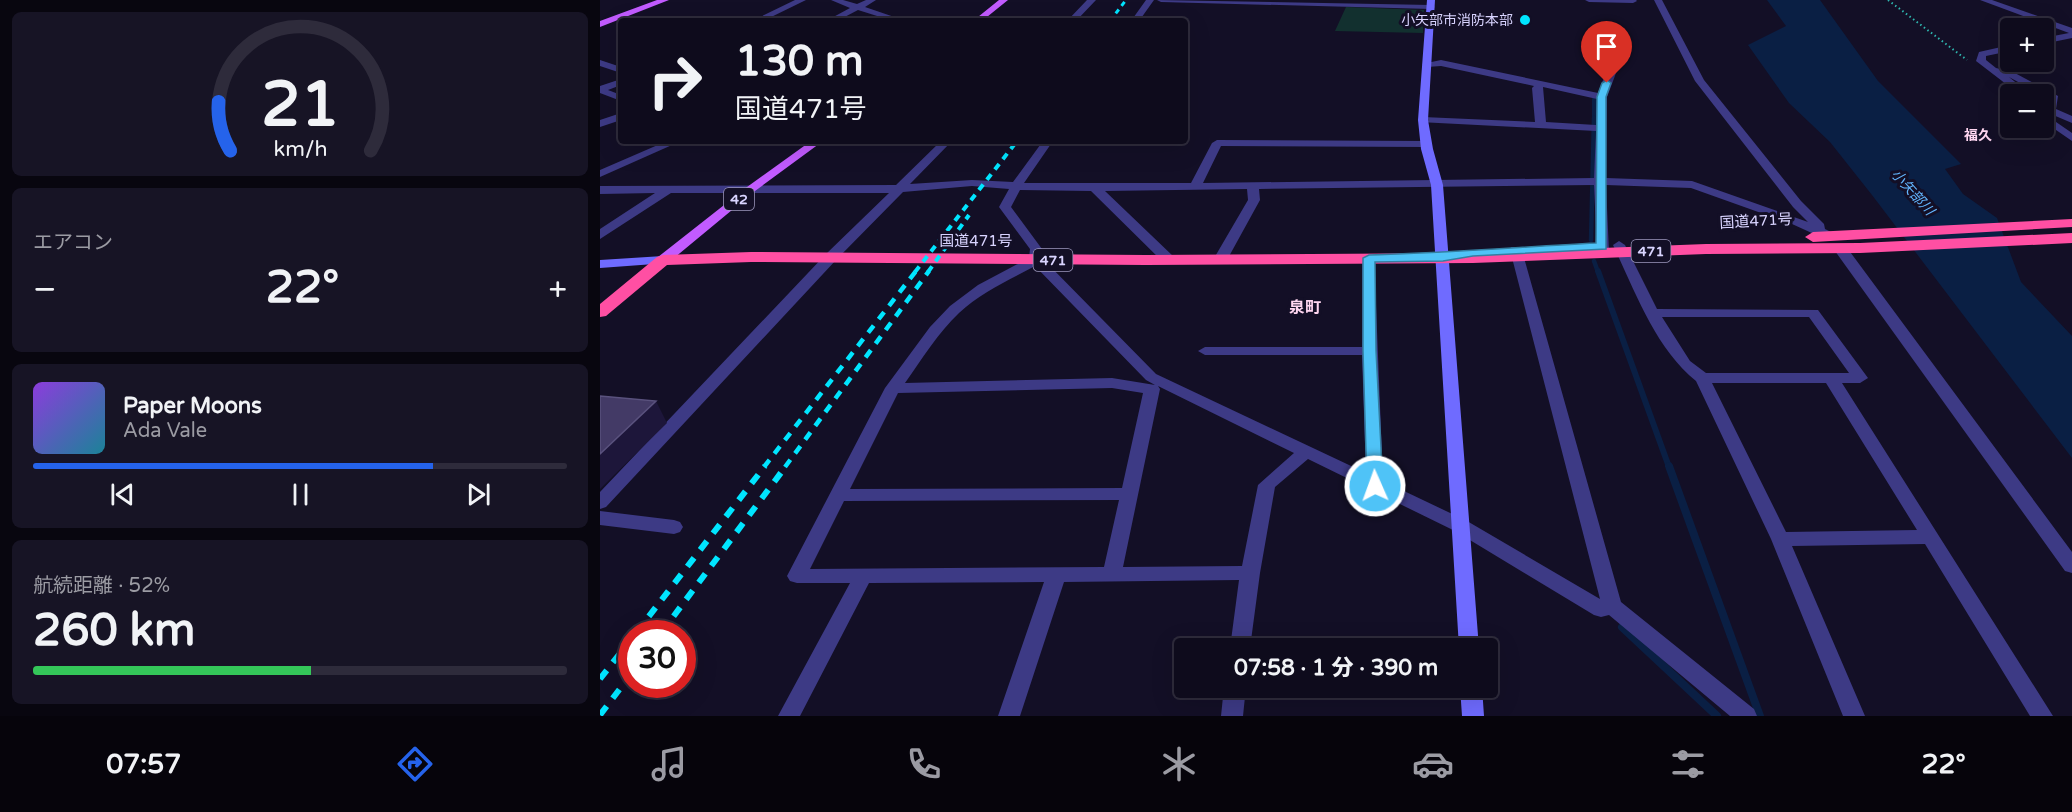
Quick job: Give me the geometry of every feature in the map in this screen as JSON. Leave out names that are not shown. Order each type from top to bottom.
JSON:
[{"type":"highway","name":"国道471号","points":[[1835,242],[1850,234],[2072,223]]},
{"type":"highway","name":"国道471号","points":[[663,260],[751,257],[1220,260],[1443,257],[1621,248],[1835,242],[1860,248],[2072,238]]},
{"type":"highway","points":[[600,312],[663,260]]},
{"type":"main road","points":[[600,24],[665,0]]},
{"type":"main road","points":[[981,18],[1004,0]]},
{"type":"main road","name":"42","points":[[663,260],[751,189],[814,144]]},
{"type":"street","points":[[763,18],[802,0]]},
{"type":"street","points":[[835,0],[889,18]]},
{"type":"street","points":[[836,18],[872,0]]},
{"type":"street","points":[[1074,18],[1092,0]]},
{"type":"street","points":[[1137,18],[1150,0]]},
{"type":"street","points":[[1161,0],[1431,3],[1424,120],[1426,144],[1437,185],[1468,638]]},
{"type":"street","points":[[1589,0],[1633,1]]},
{"type":"street","points":[[1658,0],[1700,81],[1797,204],[1835,242],[2072,566]]},
{"type":"street","points":[[1984,0],[2072,33]]},
{"type":"street","points":[[2054,38],[2072,33]]},
{"type":"street","points":[[1602,249],[1600,181],[1602,97],[1620,49]]},
{"type":"street","points":[[2000,50],[1982,54],[1981,61],[2012,84]]},
{"type":"street","points":[[600,63],[618,69]]},
{"type":"street","points":[[1427,63],[1441,63],[1602,97]]},
{"type":"street","points":[[1993,69],[2010,74],[2054,98],[2050,110],[2072,120]]},
{"type":"street","points":[[600,90],[618,83]]},
{"type":"street","points":[[1540,85],[1537,88],[1541,125]]},
{"type":"street","points":[[600,90],[618,97]]},
{"type":"street","points":[[600,124],[618,117]]},
{"type":"street","points":[[1424,120],[1601,128]]},
{"type":"street","points":[[2054,124],[2072,138]]},
{"type":"street","points":[[1195,187],[1217,143],[1426,144]]},
{"type":"street","points":[[600,174],[669,144]]},
{"type":"street","points":[[600,503],[831,257],[944,144]]},
{"type":"street","points":[[1046,144],[1016,186],[1005,207],[1036,249],[1035,260],[1151,377],[1304,453],[1461,526],[1601,609],[1612,606]]},
{"type":"street","points":[[600,190],[897,189],[972,183],[1095,188],[1600,181],[1692,185],[1796,221],[1835,242]]},
{"type":"street","points":[[1220,260],[1254,200],[1253,186]]},
{"type":"street","points":[[600,235],[671,188]]},
{"type":"street","points":[[1095,188],[1169,260]]},
{"type":"street","points":[[1621,248],[1652,313],[1684,364],[1702,378],[1780,539],[1854,716]]},
{"type":"street","points":[[1517,253],[1612,606],[1746,716]]},
{"type":"street","points":[[1369,258],[1369,351],[1375,486]]},
{"type":"street","points":[[600,264],[663,260]]},
{"type":"street","points":[[1035,260],[983,288],[956,309],[935,330],[893,388],[797,576],[862,578],[1250,573]]},
{"type":"street","points":[[1652,313],[1814,312],[1860,378],[1702,378]]},
{"type":"street","points":[[1205,351],[1369,351]]},
{"type":"street","points":[[1831,378],[1928,537],[2042,716]]},
{"type":"street","points":[[893,388],[1112,383],[1152,389],[1112,575]]},
{"type":"street","points":[[1241,638],[1250,573],[1267,485],[1304,453]]},
{"type":"street","points":[[839,495],[1130,494]]},
{"type":"street","points":[[600,518],[674,527]]},
{"type":"street","points":[[1780,539],[1928,537]]},
{"type":"street","points":[[1009,716],[1056,576]]},
{"type":"street","points":[[789,716],[862,578]]},
{"type":"street","points":[[1232,716],[1234,698]]},
{"type":"street","points":[[1472,698],[1473,716]]},
{"type":"path","points":[[1888,0],[1969,61]]},
{"type":"green space","points":[[1346,7],[1424,10],[1423,33],[1335,31]]},
{"type":"water","name":"小矢部川","points":[[1767,0],[1820,0],[1878,81],[1961,164],[1945,169],[1963,194],[1997,218],[2021,282],[2072,336],[2072,458],[1872,195],[1830,142],[1789,103],[1748,45],[1786,26]]},
{"type":"building","points":[[600,396],[656,401],[600,454]]},
{"type":"waterway","points":[[1594,99],[1594,118]]},
{"type":"waterway","points":[[1591,240],[1594,118]]},
{"type":"waterway","points":[[1594,261],[1598,272]]},
{"type":"waterway","points":[[1598,271],[1669,467]]},
{"type":"waterway","points":[[1669,466],[1760,716]]},
{"type":"waterway","points":[[1622,627],[1717,716]]},
{"type":"railway","points":[[1112,18],[1126,0]]},
{"type":"railway","points":[[915,272],[1015,144]]},
{"type":"railway","points":[[928,272],[969,215]]},
{"type":"railway","points":[[764,467],[916,271]]},
{"type":"railway","points":[[785,467],[929,271]]},
{"type":"railway","points":[[646,620],[765,466]]},
{"type":"railway","points":[[671,620],[786,466]]},
{"type":"railway","points":[[600,679],[618,656]]},
{"type":"railway","points":[[600,715],[618,691]]},
{"type":"place","name":"小矢部市消防本部","points":[[1525,20]]},
{"type":"district","name":"福久","points":[[1978,135]]},
{"type":"district","name":"泉町","points":[[1305,307]]},
{"type":"route","points":[[1375,486],[1369,351],[1369,258],[1443,257],[1473,252],[1602,246],[1600,181],[1602,97],[1607,83]]}]
